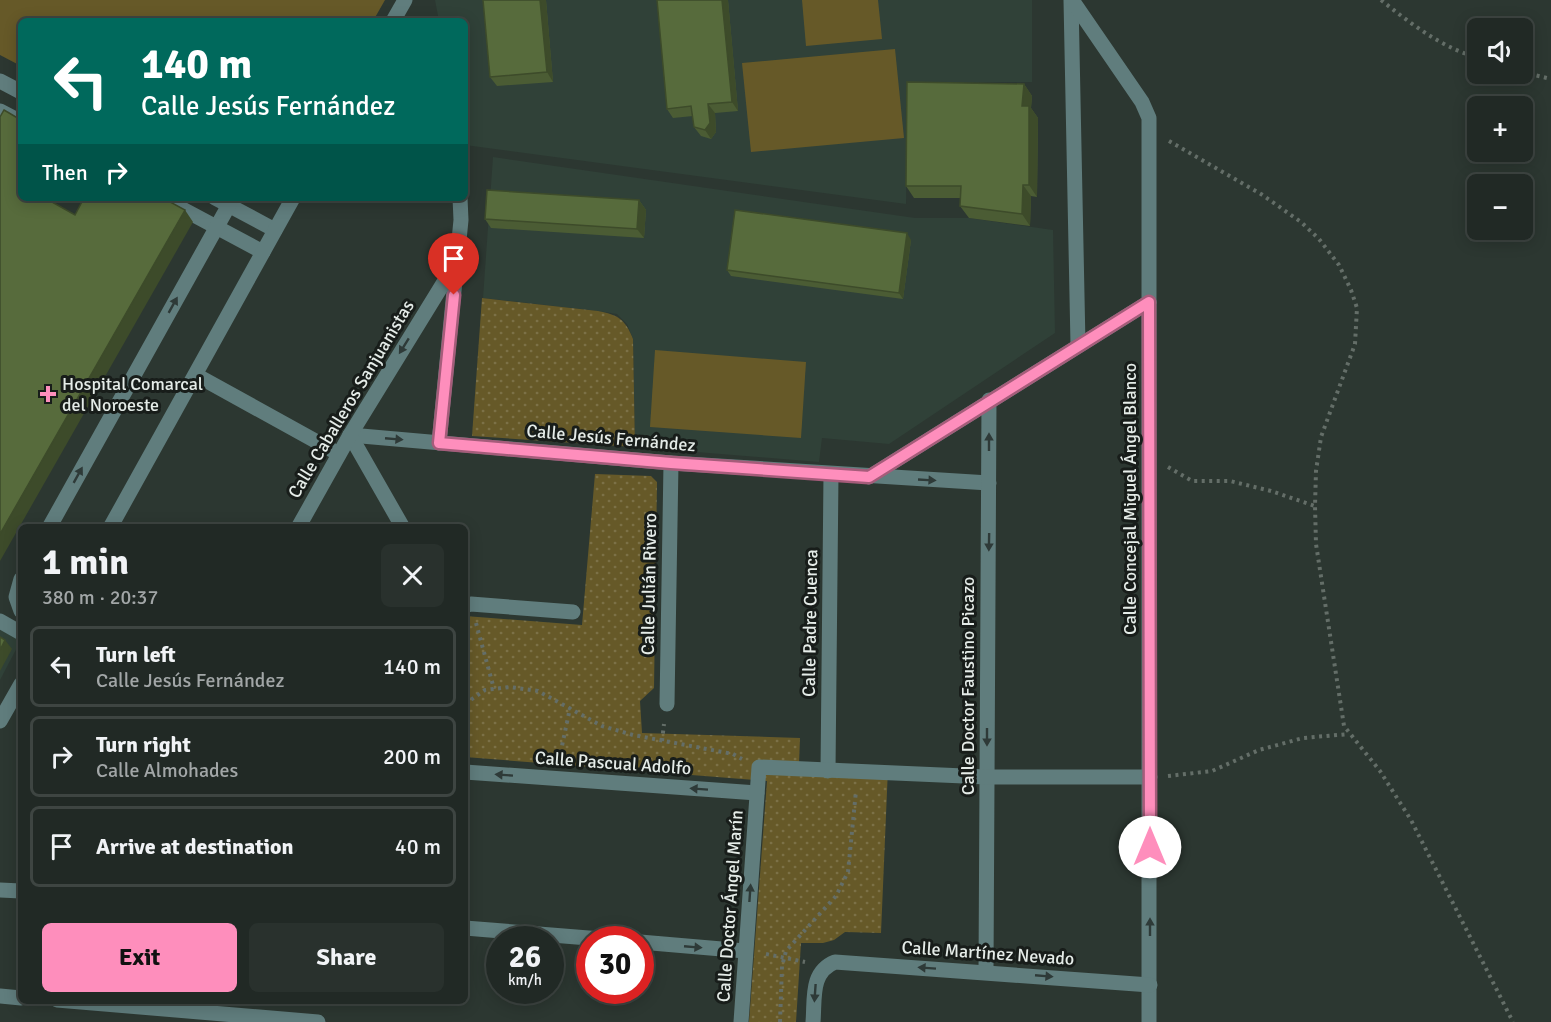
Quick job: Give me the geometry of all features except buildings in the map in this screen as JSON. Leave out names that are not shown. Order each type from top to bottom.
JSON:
[{"type":"street","points":[[395,18],[405,0]]},
{"type":"street","points":[[1071,0],[1078,345]]},
{"type":"street","name":"Calle Concejal Miguel Ángel Blanco","points":[[1071,0],[1142,102],[1149,118],[1149,1022]]},
{"type":"street","points":[[0,81],[18,90]]},
{"type":"street","points":[[0,111],[18,120]]},
{"type":"street","points":[[167,201],[263,252]]},
{"type":"street","points":[[112,524],[291,201]]},
{"type":"street","points":[[439,443],[457,261],[460,201]]},
{"type":"street","points":[[51,524],[216,228],[222,202],[275,230]]},
{"type":"street","name":"Calle Caballeros Sanjuanistas","points":[[300,524],[350,435],[457,261]]},
{"type":"street","points":[[869,477],[988,400],[1149,302]]},
{"type":"street","points":[[196,375],[339,454]]},
{"type":"street","name":"Calle Doctor Faustino Picazo","points":[[986,971],[988,400]]},
{"type":"street","points":[[350,435],[401,524]]},
{"type":"street","name":"Calle Jesús Fernández","points":[[350,435],[671,463],[989,483]]},
{"type":"street","name":"Calle Julián Rivero","points":[[667,704],[671,463]]},
{"type":"street","name":"Calle Padre Cuenca","points":[[828,771],[831,474]]},
{"type":"street","points":[[468,605],[573,612]]},
{"type":"street","points":[[0,621],[18,631]]},
{"type":"street","points":[[0,721],[18,689]]},
{"type":"street","points":[[759,767],[987,777],[1150,777]]},
{"type":"street","name":"Calle Doctor Ángel Marín","points":[[741,1022],[759,767]]},
{"type":"street","name":"Calle Pascual Adolfo","points":[[468,772],[757,794]]},
{"type":"street","points":[[0,890],[18,891]]},
{"type":"street","points":[[468,928],[576,937]]},
{"type":"street","points":[[654,943],[745,951]]},
{"type":"street","name":"Calle Martínez Nevado","points":[[824,966],[835,962],[986,971],[1150,985]]},
{"type":"street","points":[[813,1022],[816,977],[824,966]]},
{"type":"street","points":[[0,996],[18,998]]},
{"type":"street","points":[[115,1004],[231,1012],[318,1022]]},
{"type":"path","points":[[1382,0],[1425,34],[1467,55]]},
{"type":"path","points":[[1533,75],[1551,80]]},
{"type":"path","points":[[1150,134],[1189,151],[1261,194],[1302,222],[1319,238],[1339,265],[1350,290],[1357,308],[1355,344],[1321,437],[1316,471],[1316,544],[1338,700],[1344,726],[1380,771],[1411,820],[1513,1022]]},
{"type":"path","points":[[1149,462],[1168,467],[1192,481],[1230,481],[1271,490],[1315,506]]},
{"type":"path","points":[[468,605],[494,689]]},
{"type":"path","points":[[468,702],[485,690],[510,687],[538,691],[602,726],[633,735],[733,754],[759,767]]},
{"type":"path","points":[[554,778],[570,708]]},
{"type":"path","points":[[1150,777],[1212,771],[1260,750],[1303,738],[1350,734]]},
{"type":"path","points":[[780,1022],[784,957],[797,938],[819,918],[836,896],[848,872],[857,773]]},
{"type":"path","points":[[745,951],[824,966]]},
{"type":"shaded area","points":[[0,0],[385,0],[375,18],[18,18],[18,64],[0,55]]},
{"type":"shaded area","points":[[435,0],[1032,0],[1032,82],[908,83],[906,204],[468,145],[468,18],[438,18]]},
{"type":"shaded area","points":[[802,0],[878,0],[882,39],[806,46]]},
{"type":"shaded area","points":[[895,49],[904,138],[751,152],[742,63]]},
{"type":"shaded area","points":[[493,157],[915,218],[969,218],[1053,230],[1055,333],[889,444],[822,438],[819,462],[635,447],[633,339],[627,324],[617,314],[483,298]]},
{"type":"shaded area","points":[[482,298],[598,311],[616,316],[624,322],[633,339],[635,447],[472,436]]},
{"type":"shaded area","points":[[655,350],[806,362],[801,438],[650,427]]},
{"type":"shaded area","points":[[595,474],[651,476],[657,482],[654,688],[640,701],[642,733],[800,738],[799,764],[888,768],[881,933],[845,932],[834,940],[823,943],[801,943],[796,1022],[749,1022],[767,781],[468,757],[468,616],[582,625]]},
{"type":"shaded area","points":[[0,629],[18,638],[18,646],[0,680]]},
{"type":"place","name":"Hospital Comarcal del Noroeste","points":[[48,394]]},
{"type":"route","points":[[454,295],[439,443],[869,477],[988,400],[1149,302],[1150,847]]}]
